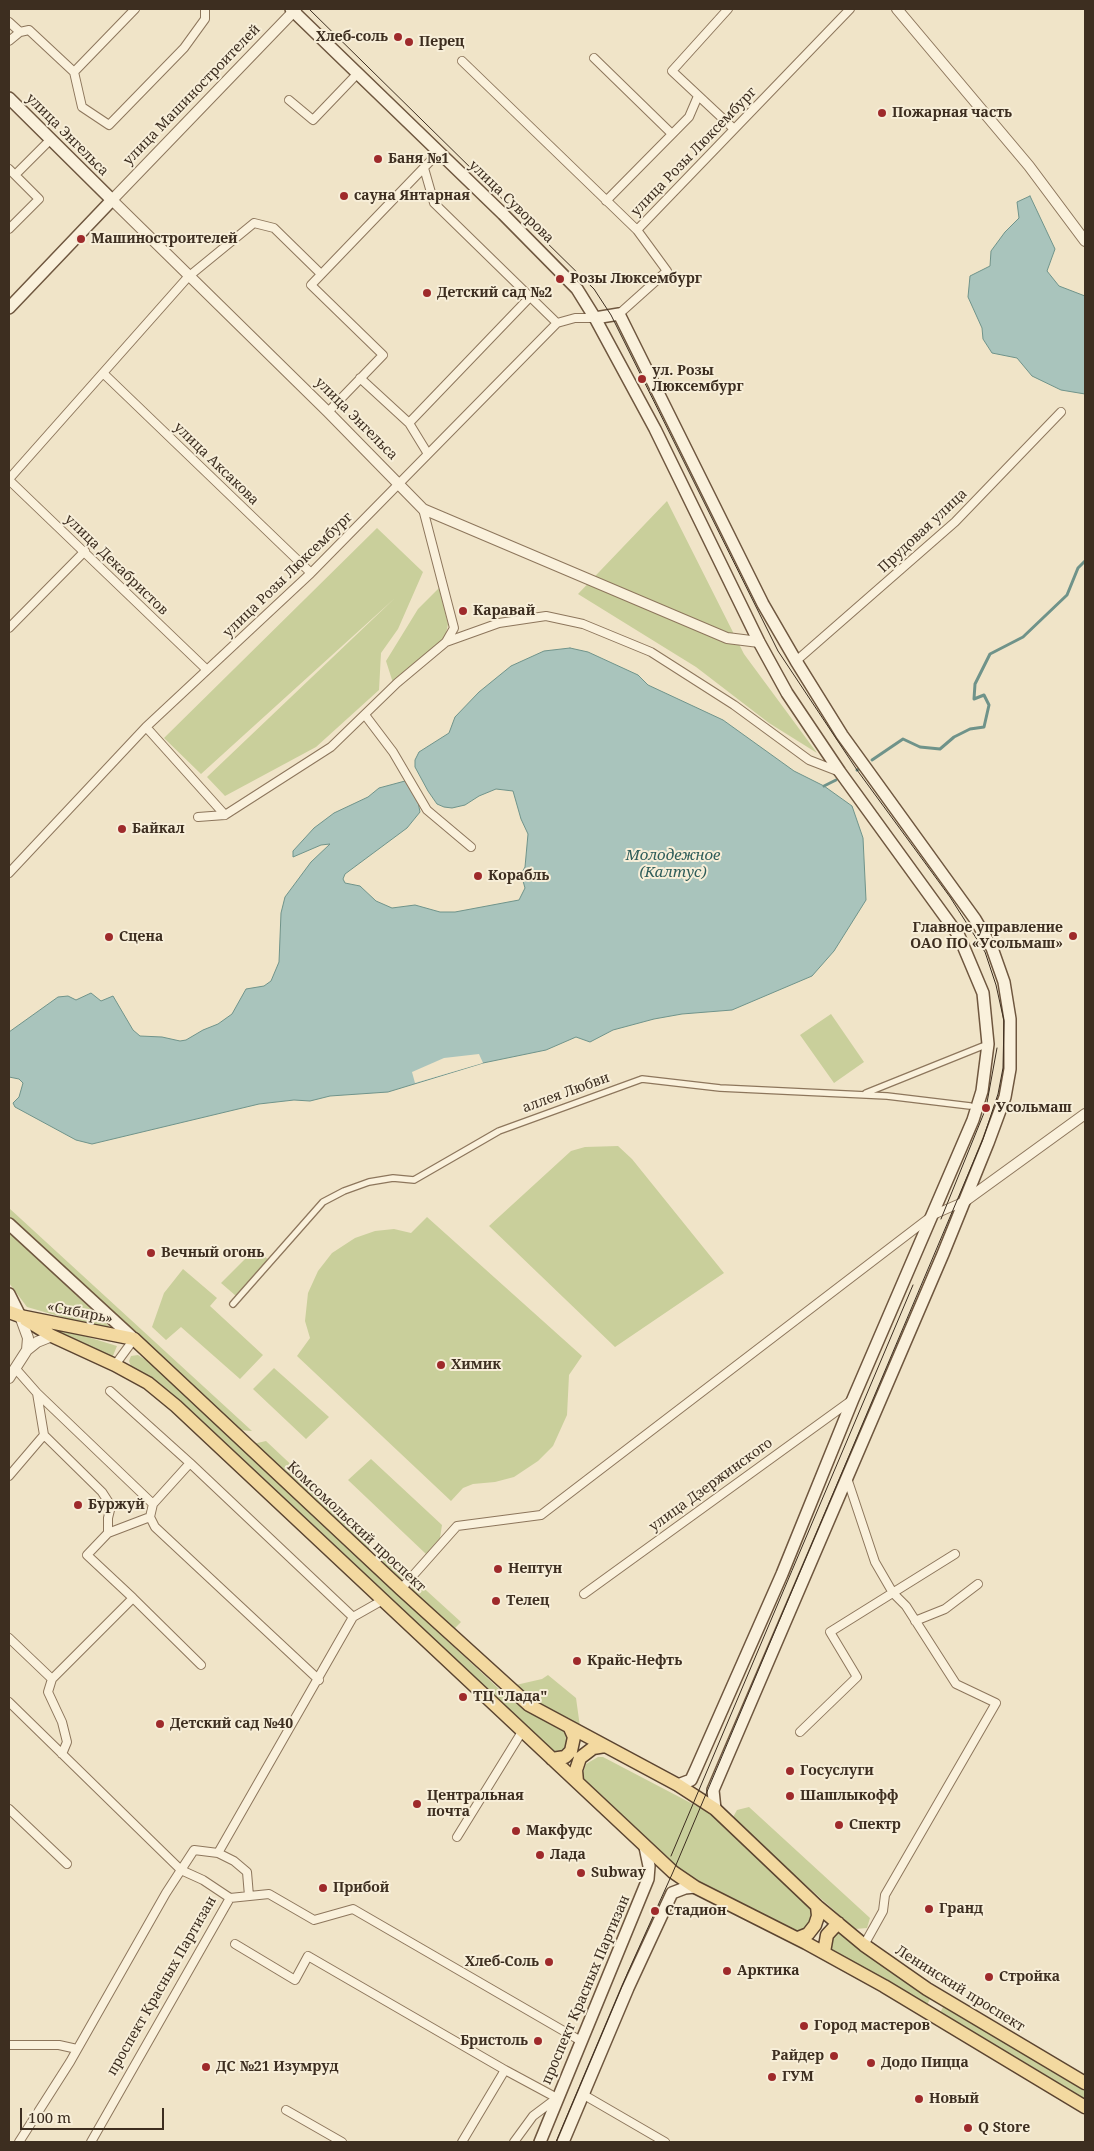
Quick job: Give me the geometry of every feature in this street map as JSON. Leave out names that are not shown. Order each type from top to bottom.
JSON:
[{"type":"main road","name":"улица Суворова","points":[[293,10],[438,153],[503,214],[577,289],[595,318],[655,429],[759,642],[787,693],[840,772],[959,936],[983,993],[988,1044],[982,1091],[973,1120],[853,1399],[782,1574],[696,1769],[691,1780],[678,1785]]},
{"type":"main road","name":"улица Энгельса","points":[[10,103],[51,139],[112,200]]},
{"type":"main road","name":"улица Машиностроителей","points":[[9,308],[112,200]]},
{"type":"main road","points":[[595,318],[619,314],[764,604],[796,661],[842,735],[975,919],[992,948],[1004,982],[1012,1044],[1005,1097],[965,1201],[713,1790],[715,1809]]},
{"type":"main road","name":"Комсомольский проспект","points":[[9,1224],[401,1589],[529,1705],[678,1785],[715,1809]]},
{"type":"main road","points":[[9,1294],[14,1314]]},
{"type":"main road","name":"«Сибирь»","points":[[14,1314],[134,1339]]},
{"type":"main road","name":"«Сибирь»","points":[[14,1314],[52,1336],[115,1365]]},
{"type":"main road","points":[[115,1365],[148,1384],[176,1406],[523,1730],[645,1847],[694,1887],[824,1952],[942,2020],[1085,2107]]},
{"type":"main road","points":[[552,1759],[565,1757],[571,1752],[575,1742],[570,1728]]},
{"type":"main road","points":[[577,1782],[576,1770],[580,1758],[593,1748],[605,1746]]},
{"type":"main road","name":"Ленинский проспект","points":[[715,1809],[817,1906],[864,1945],[927,1990],[1085,2083]]},
{"type":"main road","name":"проспект Красных Партизан","points":[[540,2142],[648,1879],[649,1866],[645,1847]]},
{"type":"main road","points":[[564,2142],[628,1988],[672,1893],[694,1887]]},
{"type":"main road","points":[[798,1938],[808,1934],[815,1925],[818,1916],[817,1906]]},
{"type":"main road","points":[[824,1952],[826,1935],[838,1923]]},
{"type":"street","points":[[74,72],[135,9]]},
{"type":"street","points":[[9,41],[20,32],[29,30],[74,72],[82,107],[109,125],[184,48],[206,19],[205,9]]},
{"type":"street","points":[[728,9],[672,71],[734,129]]},
{"type":"street","name":"улица Розы Люксембург","points":[[619,314],[667,271],[637,230],[850,9]]},
{"type":"street","points":[[897,9],[1029,166],[1085,241]]},
{"type":"street","name":"улица Машиностроителей","points":[[112,200],[293,10]]},
{"type":"street","points":[[9,22],[20,32]]},
{"type":"street","points":[[594,58],[672,134]]},
{"type":"street","points":[[462,62],[637,230]]},
{"type":"street","points":[[289,100],[313,120],[358,73]]},
{"type":"street","points":[[606,201],[689,117],[698,96]]},
{"type":"street","points":[[9,229],[39,199],[12,172],[51,139]]},
{"type":"street","points":[[328,412],[382,355],[311,285],[438,153]]},
{"type":"street","points":[[424,168],[434,204],[557,323],[575,318],[595,318]]},
{"type":"street","name":"улица Энгельса","points":[[112,200],[188,277],[328,412],[423,509],[727,638],[759,642]]},
{"type":"street","points":[[9,479],[188,277],[254,223],[274,228],[321,274]]},
{"type":"street","points":[[409,423],[530,298]]},
{"type":"street","name":"улица Розы Люксембург","points":[[9,873],[146,726],[311,573],[557,323]]},
{"type":"street","name":"улица Аксакова","points":[[103,373],[311,573]]},
{"type":"street","points":[[360,378],[409,423],[428,454]]},
{"type":"street","name":"Прудовая улица","points":[[796,661],[955,522],[1061,412]]},
{"type":"street","name":"улица Декабристов","points":[[9,479],[206,669]]},
{"type":"street","points":[[423,509],[441,572],[454,628],[446,642]]},
{"type":"street","points":[[9,628],[85,551]]},
{"type":"street","points":[[198,817],[225,815],[331,746],[423,659],[446,642],[499,623],[546,616],[583,624],[651,652],[734,705],[809,760],[840,772]]},
{"type":"street","points":[[365,715],[393,752],[426,810],[471,847]]},
{"type":"street","points":[[146,726],[225,815]]},
{"type":"street","points":[[864,1094],[983,1046]]},
{"type":"street","name":"аллея Любви","points":[[233,1304],[323,1202],[344,1191],[369,1182],[393,1178],[414,1180],[499,1131],[642,1079],[720,1088],[864,1094],[970,1106]]},
{"type":"street","points":[[401,1589],[458,1526],[541,1515],[933,1215],[965,1201],[1085,1114]]},
{"type":"street","points":[[14,1314],[28,1338],[27,1350]]},
{"type":"street","points":[[9,1378],[27,1350],[36,1342],[52,1336]]},
{"type":"street","points":[[115,1365],[134,1339]]},
{"type":"street","points":[[14,1368],[37,1393],[153,1504]]},
{"type":"street","points":[[110,1391],[190,1463],[354,1617]]},
{"type":"street","points":[[37,1393],[44,1435],[102,1492],[111,1506],[108,1533]]},
{"type":"street","name":"улица Дзержинского","points":[[584,1594],[853,1399]]},
{"type":"street","points":[[9,1476],[44,1435]]},
{"type":"street","points":[[190,1463],[153,1504],[150,1517],[155,1527],[319,1680]]},
{"type":"street","points":[[847,1478],[876,1562],[893,1593],[906,1606],[956,1684],[996,1703],[885,1895],[884,1911],[864,1945]]},
{"type":"street","points":[[150,1517],[108,1533],[87,1555],[201,1665]]},
{"type":"street","points":[[800,1732],[857,1677],[830,1632],[955,1554]]},
{"type":"street","points":[[915,1621],[945,1609],[978,1584]]},
{"type":"street","points":[[62,1754],[67,1742],[62,1722],[48,1692],[52,1679],[133,1598]]},
{"type":"street","points":[[218,1853],[354,1617],[383,1600]]},
{"type":"street","points":[[9,1638],[52,1679]]},
{"type":"street","points":[[9,1702],[181,1870],[203,1880],[230,1898],[269,1894],[314,1920],[353,1909],[581,2041]]},
{"type":"street","points":[[457,1837],[523,1730]]},
{"type":"street","points":[[9,1809],[68,1864]]},
{"type":"street","points":[[19,2142],[70,2062],[194,1850],[218,1853],[234,1861],[247,1872],[249,1896]]},
{"type":"street","name":"проспект Красных Партизан","points":[[91,2142],[230,1898]]},
{"type":"street","points":[[236,1944],[295,1980],[308,1956],[557,2098],[533,2116],[514,2142]]},
{"type":"street","points":[[9,2046],[60,2045],[77,2049]]},
{"type":"street","points":[[462,2142],[505,2070]]},
{"type":"street","points":[[584,2095],[665,2142]]},
{"type":"street","points":[[286,2110],[342,2142]]},
{"type":"green space","points":[[667,501],[744,654],[817,753],[769,723],[696,667],[578,594]]},
{"type":"green space","points":[[377,528],[423,572],[398,629],[381,653],[379,690],[316,747],[225,796],[207,777],[395,598],[201,774],[164,738]]},
{"type":"green space","points":[[439,588],[448,624],[444,643],[393,683],[386,661],[418,609]]},
{"type":"green space","points":[[831,1014],[864,1062],[834,1083],[800,1035]]},
{"type":"green space","points":[[618,1146],[632,1159],[724,1273],[615,1347],[489,1226],[571,1151],[585,1147]]},
{"type":"green space","points":[[9,1208],[252,1431],[238,1430],[9,1218]]},
{"type":"green space","name":"Химик","points":[[427,1217],[582,1356],[569,1375],[567,1415],[553,1446],[538,1461],[514,1477],[495,1482],[473,1484],[463,1488],[451,1501],[297,1356],[310,1338],[305,1321],[308,1293],[318,1271],[332,1253],[355,1238],[375,1231],[394,1229],[411,1233]]},
{"type":"green space","points":[[9,1232],[111,1328],[107,1330],[27,1307],[9,1283]]},
{"type":"green space","points":[[255,1249],[269,1260],[236,1296],[221,1283]]},
{"type":"green space","points":[[183,1269],[217,1298],[210,1306],[263,1355],[240,1379],[181,1327],[166,1340],[152,1327],[164,1293]]},
{"type":"green space","points":[[48,1325],[117,1346],[112,1358],[47,1327]]},
{"type":"green space","points":[[138,1355],[149,1362],[499,1689],[531,1713],[569,1734],[566,1753],[554,1754],[132,1369],[129,1361],[131,1356]]},
{"type":"green space","points":[[274,1368],[329,1417],[306,1439],[253,1389]]},
{"type":"green space","points":[[266,1441],[369,1538],[369,1554],[253,1444]]},
{"type":"green space","points":[[371,1459],[442,1525],[440,1538],[426,1554],[348,1480]]},
{"type":"green space","points":[[383,1552],[409,1575],[398,1579],[383,1566]]},
{"type":"green space","points":[[416,1581],[461,1622],[452,1631],[412,1593],[412,1586]]},
{"type":"green space","points":[[548,1675],[576,1698],[581,1734],[507,1687],[542,1679]]},
{"type":"green space","points":[[598,1757],[603,1757],[708,1812],[812,1908],[814,1917],[809,1928],[797,1933],[694,1880],[662,1857],[582,1777],[586,1764]]},
{"type":"green space","points":[[749,1807],[870,1918],[867,1928],[855,1929],[732,1819],[737,1810]]},
{"type":"green space","points":[[839,1925],[932,1995],[926,2007],[826,1951]]},
{"type":"green space","points":[[945,2003],[1085,2088],[1085,2104],[939,2015]]},
{"type":"water","points":[[1030,196],[1055,249],[1047,271],[1059,286],[1085,296],[1085,394],[1061,390],[1032,376],[1017,358],[992,353],[983,339],[982,328],[968,297],[970,276],[990,266],[991,251],[1005,232],[1019,218],[1017,202]]},
{"type":"water","name":"Молодежное (Калтус)","points":[[570,648],[588,652],[638,675],[648,685],[723,720],[794,771],[824,786],[852,806],[863,838],[866,900],[834,951],[812,976],[732,1010],[682,1014],[654,1019],[613,1030],[590,1042],[576,1037],[546,1050],[483,1063],[388,1092],[330,1096],[310,1101],[294,1100],[259,1104],[92,1144],[76,1140],[15,1107],[13,1103],[19,1097],[23,1083],[19,1079],[9,1077],[9,1032],[58,997],[68,996],[76,1000],[91,993],[101,1001],[113,996],[133,1030],[140,1036],[162,1037],[180,1041],[186,1040],[218,1024],[232,1014],[246,989],[264,986],[271,981],[279,962],[281,913],[285,897],[311,862],[330,844],[321,845],[293,857],[293,851],[314,828],[334,813],[368,797],[379,788],[405,781],[417,797],[420,812],[407,828],[345,874],[343,879],[345,883],[360,886],[376,901],[392,908],[415,905],[440,912],[455,912],[519,900],[525,888],[521,874],[525,867],[528,834],[521,819],[513,791],[496,789],[479,796],[465,805],[452,808],[444,807],[437,804],[428,791],[415,767],[415,760],[419,752],[449,733],[455,717],[479,692],[511,666],[544,651]]},
{"type":"pier","points":[[479,1054],[483,1063],[415,1083],[412,1072],[444,1058]]},
{"type":"waterway","points":[[872,760],[903,739],[920,747],[940,749],[954,737],[970,729],[984,727],[989,705],[984,695],[974,699],[975,684],[990,654],[1023,637],[1067,595],[1078,568],[1085,561]]},
{"type":"waterway","points":[[824,786],[836,780]]},
{"type":"tram line","points":[[309,9],[594,289],[611,315],[778,651],[857,770],[950,897],[985,952],[996,985],[1004,1021],[1003,1068],[998,1094],[983,1139],[673,1872],[628,1972],[556,2142]]},
{"type":"tram line","points":[[941,1219],[986,1108],[997,1048]]},
{"type":"tram line","points":[[671,1856],[913,1285]]},
{"type":"place","name":"Хлеб-соль","points":[[398,37]]},
{"type":"place","name":"Перец","points":[[409,42]]},
{"type":"place","name":"Пожарная часть","points":[[882,113]]},
{"type":"place","name":"Баня №1","points":[[378,159]]},
{"type":"place","name":"сауна Янтарная","points":[[344,196]]},
{"type":"place","name":"Машиностроителей","points":[[81,239]]},
{"type":"place","name":"Розы Люксембург","points":[[560,279]]},
{"type":"place","name":"Детский сад №2","points":[[427,293]]},
{"type":"place","name":"ул. Розы Люксембург","points":[[642,379]]},
{"type":"place","name":"Каравай","points":[[463,611]]},
{"type":"place","name":"Байкал","points":[[122,829]]},
{"type":"place","name":"Корабль","points":[[478,876]]},
{"type":"place","name":"Главное управление ОАО ПО «Усольмаш»","points":[[1073,936]]},
{"type":"place","name":"Сцена","points":[[109,937]]},
{"type":"place","name":"Усольмаш","points":[[986,1108]]},
{"type":"place","name":"Вечный огонь","points":[[151,1253]]},
{"type":"place","name":"Химик","points":[[441,1365]]},
{"type":"place","name":"Буржуй","points":[[78,1505]]},
{"type":"place","name":"Нептун","points":[[498,1569]]},
{"type":"place","name":"Телец","points":[[496,1601]]},
{"type":"place","name":"Крайс-Нефть","points":[[577,1661]]},
{"type":"place","name":"ТЦ \"Лада\"","points":[[463,1697]]},
{"type":"place","name":"Детский сад №40","points":[[160,1724]]},
{"type":"place","name":"Госуслуги","points":[[790,1771]]},
{"type":"place","name":"Шашлыкофф","points":[[790,1796]]},
{"type":"place","name":"Центральная почта","points":[[417,1804]]},
{"type":"place","name":"Спектр","points":[[839,1825]]},
{"type":"place","name":"Макфудс","points":[[516,1831]]},
{"type":"place","name":"Лада","points":[[540,1855]]},
{"type":"place","name":"Subway","points":[[581,1873]]},
{"type":"place","name":"Прибой","points":[[323,1888]]},
{"type":"place","name":"Гранд","points":[[929,1909]]},
{"type":"place","name":"Стадион","points":[[655,1911]]},
{"type":"place","name":"Хлеб-Соль","points":[[549,1962]]},
{"type":"place","name":"Арктика","points":[[727,1971]]},
{"type":"place","name":"Стройка","points":[[989,1977]]},
{"type":"place","name":"Город мастеров","points":[[804,2026]]},
{"type":"place","name":"Бристоль","points":[[538,2041]]},
{"type":"place","name":"Райдер","points":[[834,2056]]},
{"type":"place","name":"Додо Пицца","points":[[871,2063]]},
{"type":"place","name":"ДС №21 Изумруд","points":[[206,2067]]},
{"type":"place","name":"ГУМ","points":[[772,2077]]},
{"type":"place","name":"Новый","points":[[919,2099]]},
{"type":"place","name":"Q Store","points":[[968,2128]]}]
